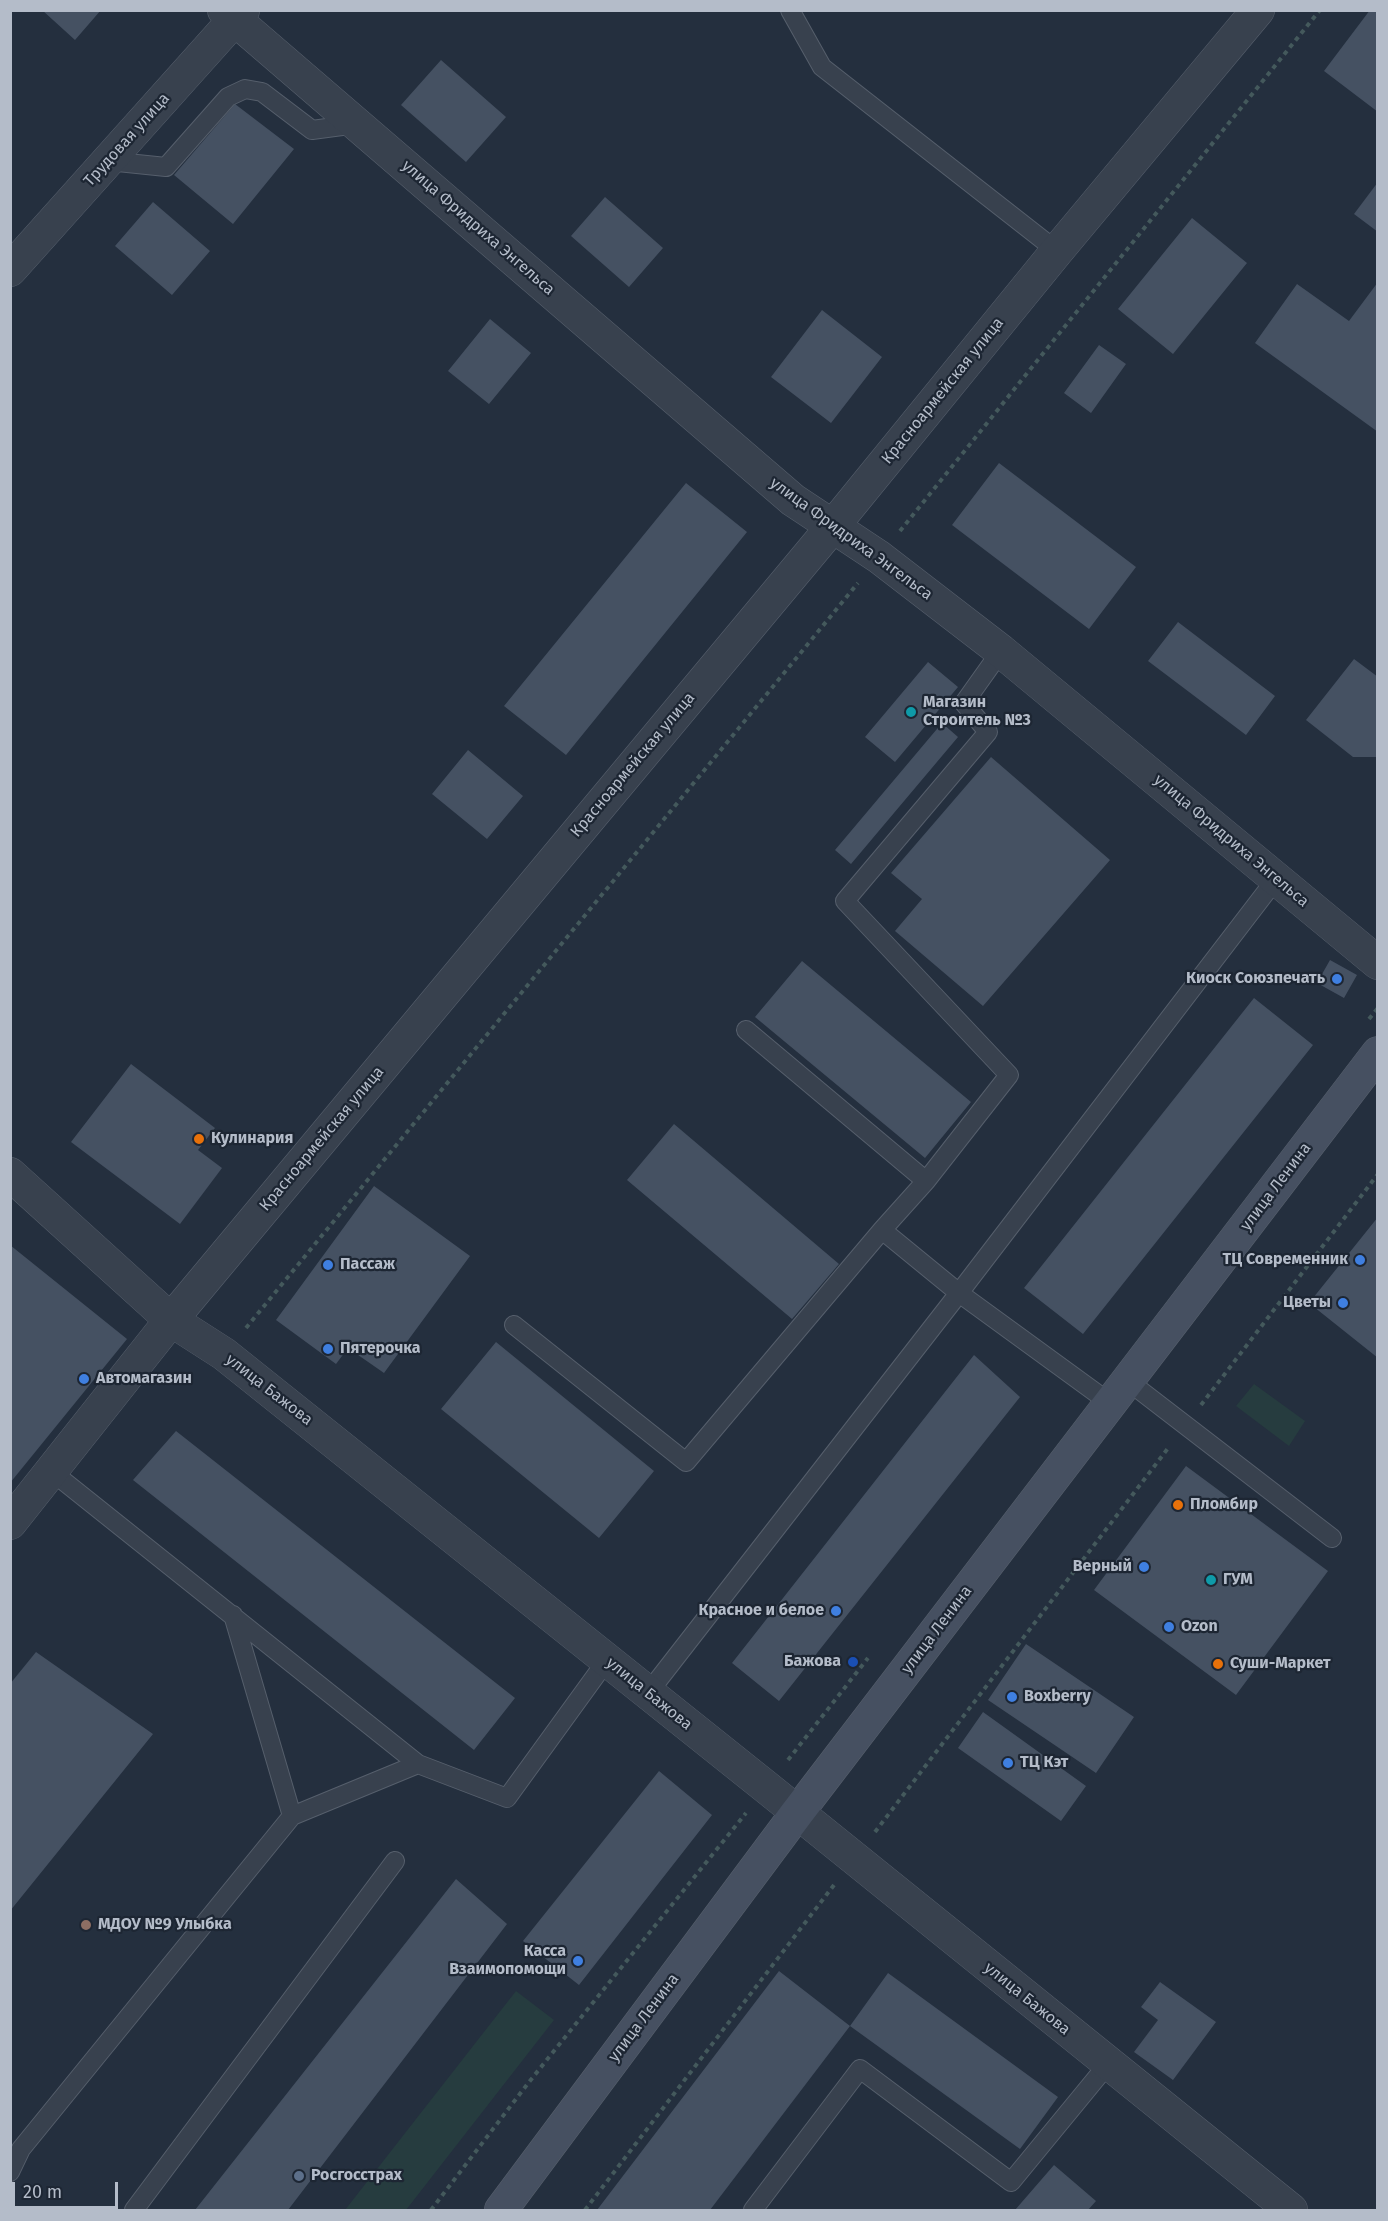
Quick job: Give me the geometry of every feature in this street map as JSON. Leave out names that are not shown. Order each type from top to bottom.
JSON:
[{"type":"street","name":"Красноармейская улица","points":[[10,1522],[171,1320],[833,526],[1258,10]]},
{"type":"street","name":"улица Фридриха Энгельса","points":[[234,14],[357,124],[793,500],[879,557],[1001,651],[1377,963]]},
{"type":"street","name":"Трудовая улица","points":[[10,270],[108,161],[234,14]]},
{"type":"street","name":"улица Ленина","points":[[501,2211],[797,1813],[1377,1053]]},
{"type":"street","name":"улица Бажова","points":[[10,1174],[171,1320],[224,1354],[766,1787],[1291,2211]]},
{"type":"lane","points":[[790,10],[822,67],[1058,251]]},
{"type":"lane","points":[[108,161],[166,168],[228,97],[244,89],[262,92],[312,130],[357,124]]},
{"type":"lane","points":[[514,1325],[686,1462],[926,1181],[1009,1075],[846,901],[987,732],[964,703],[1001,651]]},
{"type":"lane","points":[[648,1693],[959,1293],[1276,879]]},
{"type":"lane","points":[[746,1030],[926,1181]]},
{"type":"lane","points":[[882,1230],[959,1293],[1119,1392],[1185,1427],[1332,1538]]},
{"type":"lane","points":[[51,1471],[418,1764],[507,1798],[607,1660]]},
{"type":"lane","points":[[233,1615],[292,1816]]},
{"type":"lane","points":[[10,2172],[21,2149],[292,1816],[418,1764]]},
{"type":"lane","points":[[134,2211],[395,1861]]},
{"type":"lane","points":[[753,2211],[860,2069],[1011,2182],[1108,2064]]},
{"type":"path","points":[[224,1354],[879,557],[1320,10]]},
{"type":"path","points":[[585,2211],[1377,1174]]},
{"type":"path","points":[[431,2211],[529,2082],[766,1787]]},
{"type":"green space","points":[[1254,1384],[1305,1421],[1289,1446],[1236,1406]]},
{"type":"green space","points":[[516,1991],[554,2020],[406,2210],[345,2210]]},
{"type":"building","points":[[42,10],[101,10],[75,40]]},
{"type":"building","points":[[1370,10],[1378,10],[1378,112],[1324,71]]},
{"type":"building","points":[[441,60],[506,117],[466,162],[401,105]]},
{"type":"building","points":[[235,104],[294,149],[233,224],[174,175]]},
{"type":"building","points":[[1378,182],[1378,232],[1354,214]]},
{"type":"building","points":[[605,197],[663,248],[629,287],[571,236]]},
{"type":"building","points":[[153,202],[210,251],[172,295],[115,246]]},
{"type":"building","points":[[1192,218],[1247,263],[1173,354],[1118,309]]},
{"type":"building","points":[[1378,282],[1378,432],[1255,343],[1297,284],[1349,321]]},
{"type":"building","points":[[822,310],[882,357],[831,423],[771,377]]},
{"type":"building","points":[[490,319],[531,353],[489,404],[448,371]]},
{"type":"building","points":[[1099,345],[1126,364],[1091,413],[1064,393]]},
{"type":"building","points":[[999,463],[1136,567],[1089,629],[952,525]]},
{"type":"building","points":[[686,483],[747,532],[566,755],[504,706]]},
{"type":"building","points":[[1178,622],[1275,696],[1246,735],[1148,661]]},
{"type":"building","points":[[1354,659],[1378,677],[1378,757],[1353,757],[1306,720]]},
{"type":"building","name":"Магазин Строитель №3","points":[[928,662],[958,687],[895,762],[865,737]]},
{"type":"building","points":[[942,723],[958,737],[851,864],[835,850]]},
{"type":"building","points":[[468,750],[523,796],[487,839],[432,794]]},
{"type":"building","points":[[991,757],[1110,860],[983,1006],[895,931],[922,899],[891,873]]},
{"type":"building","name":"Киоск Союзпечать","points":[[1330,960],[1357,975],[1344,998],[1317,983]]},
{"type":"building","points":[[802,961],[971,1102],[925,1158],[755,1017]]},
{"type":"building","points":[[1254,998],[1313,1045],[1083,1334],[1024,1288]]},
{"type":"building","points":[[131,1064],[215,1128],[198,1150],[222,1168],[180,1224],[71,1142]]},
{"type":"building","points":[[674,1124],[839,1264],[792,1319],[627,1180]]},
{"type":"building","points":[[374,1186],[470,1256],[384,1373],[348,1348],[336,1364],[276,1320]]},
{"type":"building","name":"ТЦ Современник","points":[[1378,1217],[1378,1358],[1309,1303]]},
{"type":"building","points":[[10,1245],[127,1339],[10,1483]]},
{"type":"building","points":[[496,1342],[654,1471],[599,1538],[441,1409]]},
{"type":"building","points":[[974,1355],[1020,1397],[779,1701],[732,1663]]},
{"type":"building","points":[[176,1431],[515,1698],[474,1750],[133,1480]]},
{"type":"building","name":"ГУМ","points":[[1186,1466],[1328,1571],[1236,1695],[1094,1590]]},
{"type":"building","points":[[1026,1644],[1134,1717],[1096,1773],[988,1700]]},
{"type":"building","points":[[36,1652],[153,1734],[10,1911],[10,1684]]},
{"type":"building","points":[[983,1712],[1086,1786],[1061,1821],[958,1748]]},
{"type":"building","points":[[659,1771],[712,1815],[579,1985],[523,1941]]},
{"type":"building","points":[[456,1879],[507,1924],[288,2210],[195,2210]]},
{"type":"building","points":[[779,1971],[850,2026],[710,2210],[597,2210]]},
{"type":"building","points":[[888,1973],[1058,2097],[1020,2149],[850,2026]]},
{"type":"building","points":[[1160,1982],[1216,2022],[1173,2080],[1134,2052],[1158,2020],[1141,2007]]},
{"type":"building","points":[[1054,2165],[1096,2201],[1088,2210],[1015,2210]]},
{"type":"place","name":"Магазин Строитель №3","points":[[911,712]]},
{"type":"place","name":"Киоск Союзпечать","points":[[1337,979]]},
{"type":"place","name":"Кулинария","points":[[199,1139]]},
{"type":"place","name":"ТЦ Современник","points":[[1360,1260]]},
{"type":"place","name":"Пассаж","points":[[328,1265]]},
{"type":"place","name":"Цветы","points":[[1343,1303]]},
{"type":"place","name":"Пятерочка","points":[[328,1349]]},
{"type":"place","name":"Автомагазин","points":[[84,1379]]},
{"type":"place","name":"Пломбир","points":[[1178,1505]]},
{"type":"place","name":"Верный","points":[[1144,1567]]},
{"type":"place","name":"ГУМ","points":[[1211,1580]]},
{"type":"place","name":"Красное и белое","points":[[836,1611]]},
{"type":"place","name":"Ozon","points":[[1169,1627]]},
{"type":"place","name":"Бажова","points":[[853,1662]]},
{"type":"place","name":"Суши-Маркет","points":[[1218,1664]]},
{"type":"place","name":"Boxberry","points":[[1012,1697]]},
{"type":"place","name":"ТЦ Кэт","points":[[1008,1763]]},
{"type":"place","name":"МДОУ №9 Улыбка","points":[[86,1925]]},
{"type":"place","name":"Касса Взаимопомощи","points":[[578,1961]]},
{"type":"place","name":"Росгосстрах","points":[[299,2176]]}]
